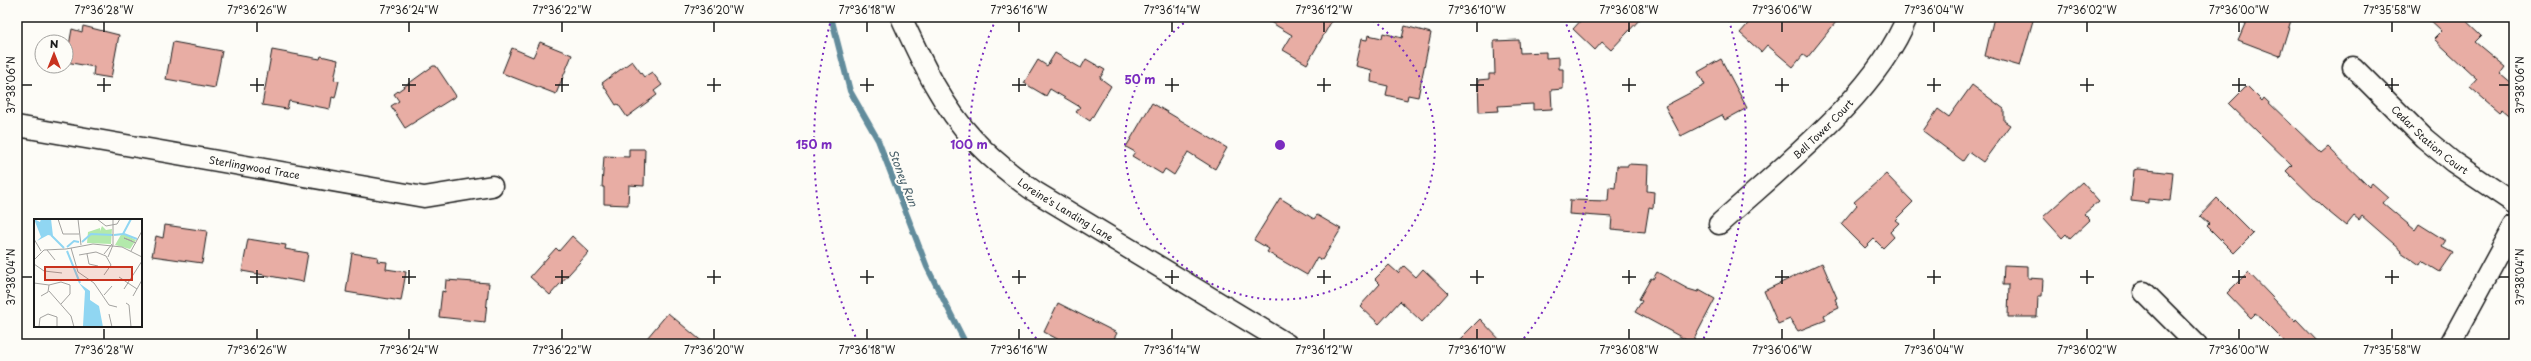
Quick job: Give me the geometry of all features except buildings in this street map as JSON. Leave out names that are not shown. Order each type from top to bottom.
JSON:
[{"type":"street","name":"Loreine's Landing Lane","points":[[900,17],[929,77],[948,107],[973,140],[1002,167],[1034,191],[1287,344]]},
{"type":"street","name":"Bell Tower Court","points":[[1718,224],[1807,144],[1865,86],[1886,58],[1907,17]]},
{"type":"street","name":"Cedar Station Court","points":[[2354,67],[2424,138],[2453,162],[2514,203]]},
{"type":"street","name":"Sterlingwood Trace","points":[[17,126],[424,196],[492,186]]},
{"type":"street","points":[[2450,344],[2514,226]]},
{"type":"street","points":[[2144,292],[2196,344]]},
{"type":"waterway","name":"Stoney Run","points":[[831,17],[850,91],[878,140],[927,267],[966,344]]}]
